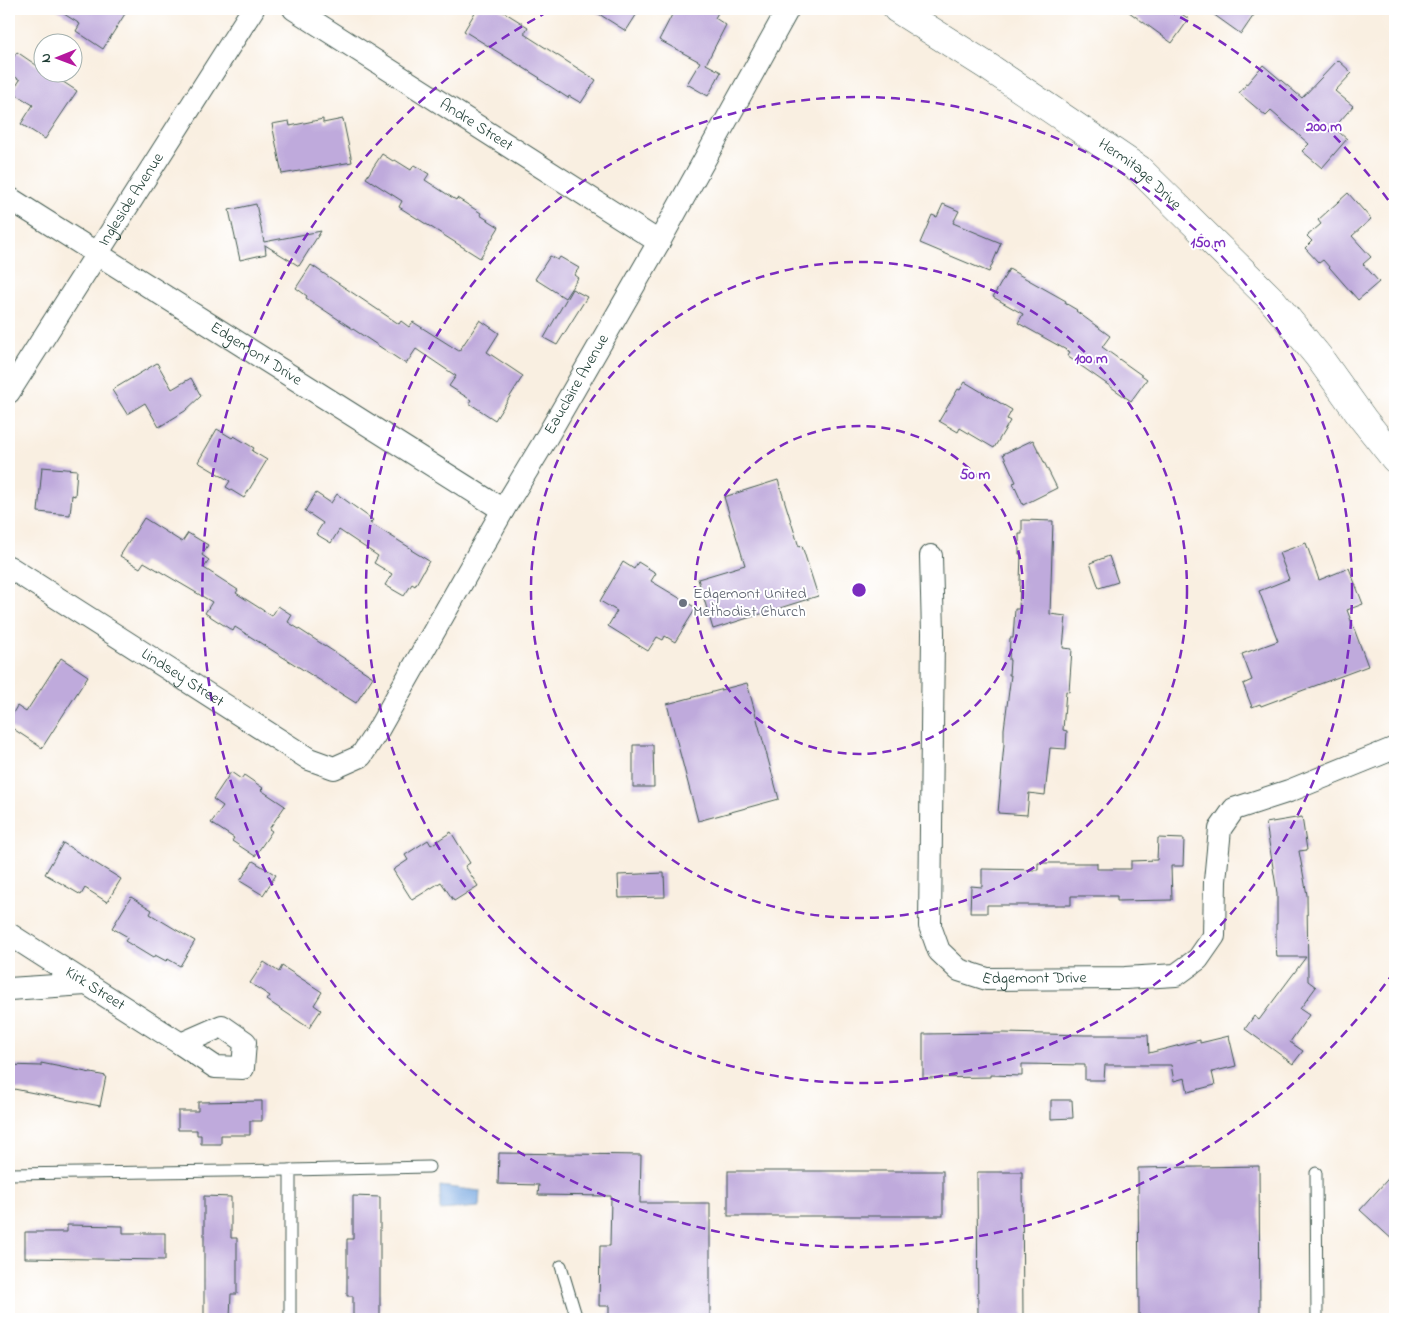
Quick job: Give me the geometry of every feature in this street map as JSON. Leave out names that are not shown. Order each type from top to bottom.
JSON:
[{"type":"street","name":"Ingleside Avenue","points":[[9,392],[253,9]]},
{"type":"street","name":"Andre Street","points":[[294,9],[659,242]]},
{"type":"street","name":"Eauclaire Avenue","points":[[361,756],[378,730],[659,242],[788,9]]},
{"type":"street","name":"Hermitage Drive","points":[[897,9],[987,66],[1139,169],[1272,300],[1318,356],[1363,419],[1395,459]]},
{"type":"street","name":"Edgemont Drive","points":[[9,198],[503,510]]},
{"type":"street","name":"Edgemont Drive","points":[[931,556],[933,633],[930,926],[939,951],[959,970],[987,979],[1124,978],[1176,975],[1198,959],[1214,936],[1215,881],[1220,829],[1234,808],[1288,791],[1395,748]]},
{"type":"street","name":"Lindsey Street","points":[[9,567],[309,759],[334,768],[361,756]]},
{"type":"street","name":"Kirk Street","points":[[9,934],[181,1044]]},
{"type":"street","points":[[9,990],[86,984]]},
{"type":"lane","points":[[9,1174],[429,1167]]},
{"type":"lane","points":[[290,1170],[290,1319]]},
{"type":"lane","points":[[1316,1173],[1317,1319]]},
{"type":"lane","points":[[561,1266],[576,1319]]},
{"type":"water","points":[[440,1186],[480,1191],[479,1207],[440,1210]]},
{"type":"building","points":[[56,9],[128,9],[103,49],[82,35],[82,32],[76,31],[80,24]]},
{"type":"building","points":[[477,9],[499,9],[528,27],[524,34],[596,80],[581,103],[569,96],[568,98],[540,78],[464,31]]},
{"type":"building","points":[[591,9],[640,9],[626,31]]},
{"type":"building","points":[[675,9],[720,9],[715,18],[726,25],[706,64],[721,72],[708,96],[687,84],[700,62],[659,40]]},
{"type":"building","points":[[1125,9],[1174,9],[1189,19],[1172,43]]},
{"type":"building","points":[[1206,9],[1258,9],[1241,34]]},
{"type":"building","points":[[17,52],[32,62],[32,82],[63,82],[77,91],[45,139],[21,124],[33,105],[12,92],[20,80],[9,73],[9,64]]},
{"type":"building","points":[[1338,60],[1352,73],[1335,91],[1353,106],[1334,128],[1347,139],[1322,168],[1302,151],[1309,144],[1271,111],[1266,116],[1239,93],[1263,65],[1302,98]]},
{"type":"building","points":[[323,119],[323,123],[343,119],[352,162],[282,174],[272,124],[289,121],[290,126]]},
{"type":"building","points":[[382,154],[411,170],[414,165],[429,174],[425,180],[481,213],[480,215],[499,227],[480,258],[399,207],[402,201],[366,178]]},
{"type":"building","points":[[1348,193],[1371,219],[1352,236],[1371,257],[1363,264],[1379,282],[1358,300],[1323,260],[1319,263],[1305,248],[1312,241],[1307,236],[1321,224],[1318,220]]},
{"type":"building","points":[[256,204],[264,242],[321,231],[299,266],[265,245],[266,254],[240,260],[229,210]]},
{"type":"building","points":[[943,204],[959,211],[953,223],[1001,243],[989,272],[920,243],[932,215],[937,217]]},
{"type":"building","points":[[550,256],[558,260],[560,257],[579,268],[574,275],[578,278],[565,298],[535,279]]},
{"type":"building","points":[[311,265],[399,324],[401,321],[409,327],[413,322],[459,351],[480,320],[499,333],[487,352],[523,376],[495,420],[469,403],[471,400],[449,386],[456,376],[416,349],[406,364],[306,298],[307,296],[296,288]]},
{"type":"building","points":[[1009,269],[1066,301],[1065,303],[1110,336],[1102,347],[1147,379],[1131,401],[1067,356],[1070,352],[1018,323],[1023,314],[993,297]]},
{"type":"building","points":[[572,289],[587,297],[557,345],[544,338]]},
{"type":"building","points":[[157,363],[172,389],[191,378],[201,396],[185,411],[159,427],[145,403],[127,414],[112,390]]},
{"type":"building","points":[[965,382],[1012,410],[1007,419],[1010,421],[994,448],[960,428],[958,432],[939,421],[958,389],[960,390]]},
{"type":"building","points":[[217,429],[232,438],[234,436],[254,448],[252,451],[267,460],[244,498],[226,487],[230,481],[198,462]]},
{"type":"building","points":[[1033,440],[1057,488],[1023,505],[1013,483],[1016,482],[1003,454]]},
{"type":"building","points":[[42,467],[77,470],[75,496],[72,495],[70,515],[38,512]]},
{"type":"building","points":[[778,480],[799,547],[802,546],[818,596],[713,629],[698,579],[745,565],[724,497]]},
{"type":"building","points":[[316,493],[331,503],[337,494],[373,520],[370,523],[429,561],[415,586],[412,584],[404,596],[385,585],[392,574],[374,563],[378,556],[339,530],[331,543],[316,534],[323,523],[305,511]]},
{"type":"building","points":[[144,518],[182,542],[188,533],[208,545],[202,555],[209,560],[204,568],[238,590],[236,593],[272,616],[278,606],[292,615],[288,622],[373,677],[356,703],[235,627],[233,631],[205,613],[212,602],[144,562],[140,568],[120,556]]},
{"type":"building","points":[[1022,520],[1053,521],[1050,614],[1066,616],[1063,648],[1072,649],[1069,692],[1066,691],[1063,730],[1067,731],[1066,749],[1050,748],[1045,795],[1029,793],[1027,815],[998,813],[1004,729],[1011,675],[1009,675],[1010,638],[1013,638],[1015,609],[1019,609],[1021,554],[1019,554],[1019,534],[1022,534]]},
{"type":"building","points":[[1306,543],[1319,580],[1349,568],[1363,604],[1347,610],[1368,666],[1261,706],[1260,704],[1252,707],[1243,684],[1252,680],[1242,654],[1278,641],[1259,591],[1289,579],[1279,553]]},
{"type":"building","points":[[1109,556],[1118,582],[1099,588],[1090,563]]},
{"type":"building","points":[[623,562],[634,569],[638,562],[656,573],[651,581],[696,608],[675,642],[665,636],[663,640],[657,637],[648,651],[608,626],[617,611],[600,601]]},
{"type":"building","points":[[61,658],[88,676],[42,748],[9,726],[9,720],[17,706],[26,712]]},
{"type":"building","points":[[747,683],[779,799],[698,821],[667,704]]},
{"type":"building","points":[[633,745],[653,745],[654,787],[633,787]]},
{"type":"building","points":[[231,772],[241,779],[244,775],[263,788],[261,790],[285,806],[269,829],[272,831],[255,856],[232,841],[234,838],[211,823],[223,806],[213,799]]},
{"type":"building","points":[[1302,817],[1307,850],[1299,851],[1307,895],[1308,981],[1316,987],[1300,1009],[1309,1015],[1290,1042],[1303,1051],[1293,1064],[1245,1029],[1254,1016],[1259,1020],[1306,957],[1277,957],[1277,893],[1266,823]]},
{"type":"building","points":[[451,832],[470,863],[465,866],[478,886],[454,901],[441,882],[412,900],[393,870],[408,860],[405,855],[428,840],[431,845]]},
{"type":"building","points":[[1158,838],[1184,839],[1183,866],[1171,866],[1172,900],[1117,901],[1117,896],[1071,896],[1071,905],[987,905],[987,913],[970,913],[971,886],[982,887],[982,869],[1038,870],[1038,863],[1097,863],[1097,869],[1131,869],[1131,861],[1157,860]]},
{"type":"building","points":[[63,843],[121,879],[107,902],[85,888],[81,895],[45,874]]},
{"type":"building","points":[[253,861],[276,875],[263,895],[240,881]]},
{"type":"building","points":[[664,873],[665,897],[619,898],[618,875]]},
{"type":"building","points":[[131,897],[152,910],[150,914],[195,941],[180,966],[168,959],[166,961],[155,955],[153,958],[125,941],[128,937],[112,928]]},
{"type":"building","points":[[264,962],[279,972],[282,966],[322,992],[314,1005],[321,1010],[309,1028],[267,1000],[270,996],[250,983]]},
{"type":"building","points":[[923,1034],[1148,1035],[1149,1053],[1200,1040],[1200,1043],[1229,1036],[1236,1066],[1212,1072],[1215,1085],[1188,1092],[1185,1078],[1174,1081],[1171,1065],[1105,1065],[1104,1080],[1085,1080],[1085,1065],[1022,1064],[1022,1076],[990,1075],[990,1077],[923,1078]]},
{"type":"building","points":[[41,1063],[106,1076],[100,1106],[9,1088],[9,1065],[41,1066]]},
{"type":"building","points":[[1051,1100],[1072,1100],[1073,1118],[1051,1119]]},
{"type":"building","points":[[262,1101],[262,1121],[250,1121],[250,1135],[221,1135],[221,1144],[201,1144],[201,1135],[197,1135],[197,1130],[178,1130],[178,1111],[198,1111],[198,1102]]},
{"type":"building","points":[[499,1153],[641,1155],[640,1203],[710,1203],[710,1319],[609,1319],[609,1306],[599,1306],[600,1246],[610,1246],[611,1196],[538,1195],[539,1185],[498,1184]]},
{"type":"building","points":[[1259,1166],[1260,1319],[1139,1319],[1138,1168]]},
{"type":"building","points":[[728,1171],[943,1171],[943,1216],[728,1216]]},
{"type":"building","points":[[1395,1171],[1395,1242],[1360,1210]]},
{"type":"building","points":[[977,1172],[1022,1172],[1023,1319],[978,1319]]},
{"type":"building","points":[[204,1196],[231,1197],[231,1238],[237,1238],[237,1294],[231,1294],[230,1319],[204,1319]]},
{"type":"building","points":[[353,1196],[380,1197],[380,1319],[353,1319],[353,1296],[347,1296],[347,1239],[353,1239]]},
{"type":"building","points":[[67,1225],[123,1226],[123,1233],[165,1233],[165,1260],[25,1258],[25,1232],[67,1232]]},
{"type":"place","name":"Edgemont United Methodist Church","points":[[683,603]]}]
